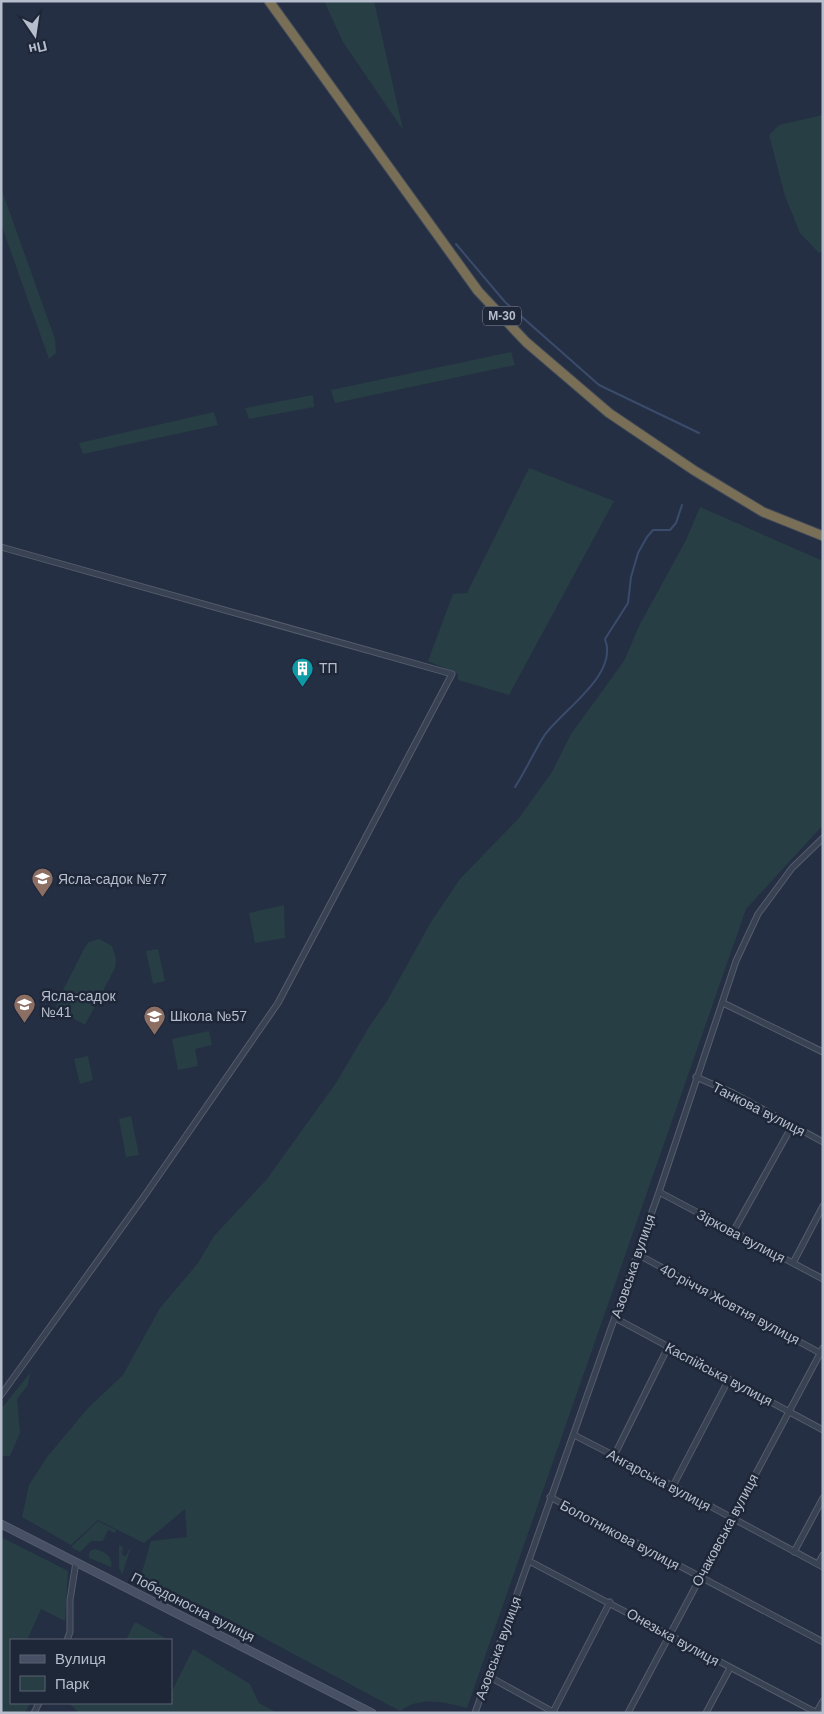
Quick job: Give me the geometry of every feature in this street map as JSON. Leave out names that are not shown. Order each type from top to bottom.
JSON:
[{"type":"highway","name":"М-30","points":[[269,1],[478,291],[526,342],[608,413],[694,472],[763,512],[823,536]]},
{"type":"street","points":[[1,547],[452,674],[278,1003],[143,1198],[1,1395]]},
{"type":"street","name":"Азовська вулиця","points":[[475,1713],[659,1192],[736,961],[758,914],[792,868],[823,838]]},
{"type":"street","points":[[722,1002],[823,1052]]},
{"type":"street","name":"Танкова вулиця","points":[[696,1077],[733,1093],[823,1142]]},
{"type":"street","points":[[733,1232],[792,1126]]},
{"type":"street","name":"Зіркова вулиця","points":[[659,1192],[823,1279]]},
{"type":"street","points":[[793,1264],[823,1206]]},
{"type":"street","name":"40-річчя Жовтня вулиця","points":[[637,1254],[822,1352]]},
{"type":"street","name":"Каспійська вулиця","points":[[615,1318],[823,1430]]},
{"type":"street","points":[[614,1456],[668,1347]]},
{"type":"street","name":"Очаковська вулиця","points":[[628,1713],[731,1518],[822,1352]]},
{"type":"street","points":[[674,1486],[729,1379]]},
{"type":"street","name":"Ангарська вулиця","points":[[574,1435],[674,1486],[820,1566]]},
{"type":"street","name":"Болотникова вулиця","points":[[550,1497],[823,1642]]},
{"type":"street","points":[[794,1552],[823,1498]]},
{"type":"street","name":"Победоносна вулиця","points":[[1,1524],[372,1713]]},
{"type":"street","points":[[820,1566],[823,1555]]},
{"type":"street","name":"Онезька вулиця","points":[[529,1561],[610,1602],[669,1636],[816,1713]]},
{"type":"street","points":[[66,1639],[70,1632],[70,1600],[76,1562]]},
{"type":"street","points":[[488,1676],[554,1712],[610,1602]]},
{"type":"street","points":[[706,1713],[730,1668]]},
{"type":"street","points":[[816,1713],[823,1701]]},
{"type":"green space","points":[[324,1],[374,1],[403,130],[343,42]]},
{"type":"green space","points":[[823,115],[823,251],[819,253],[800,233],[785,196],[769,135],[779,125]]},
{"type":"green space","points":[[1,188],[55,339],[56,353],[49,359],[1,224]]},
{"type":"green space","points":[[511,352],[515,365],[335,403],[331,390]]},
{"type":"green space","points":[[313,395],[314,407],[249,419],[245,408]]},
{"type":"green space","points":[[214,412],[218,425],[83,454],[79,443]]},
{"type":"green space","points":[[529,468],[614,501],[509,695],[458,680],[458,674],[428,661],[453,594],[467,593]]},
{"type":"green space","points":[[700,507],[823,561],[823,825],[746,909],[467,1708],[441,1702],[424,1702],[408,1706],[400,1711],[215,1612],[140,1579],[151,1541],[187,1537],[185,1509],[144,1543],[98,1520],[71,1545],[22,1517],[29,1485],[47,1457],[88,1408],[123,1375],[160,1308],[198,1263],[214,1236],[267,1179],[336,1083],[369,1027],[387,1001],[431,922],[460,879],[519,818],[552,772],[571,734],[624,661],[639,626],[686,540]]},
{"type":"green space","points":[[284,905],[285,938],[255,943],[249,913]]},
{"type":"green space","points":[[99,939],[112,946],[116,959],[115,968],[85,1025],[56,1008],[60,996],[85,947],[89,942]]},
{"type":"green space","points":[[158,949],[165,981],[153,984],[146,951]]},
{"type":"green space","points":[[209,1031],[212,1045],[195,1049],[198,1066],[178,1070],[172,1039]]},
{"type":"green space","points":[[88,1056],[93,1080],[80,1084],[74,1059]]},
{"type":"green space","points":[[131,1116],[139,1155],[126,1157],[119,1119]]},
{"type":"green space","points":[[30,1373],[28,1385],[17,1399],[20,1433],[10,1456],[1,1456],[1,1409]]},
{"type":"green space","points":[[98,1521],[116,1530],[115,1533],[108,1530],[103,1541],[91,1541],[80,1552],[71,1547]]},
{"type":"green space","points":[[1,1537],[68,1571],[65,1621],[41,1609],[27,1639],[10,1639],[10,1704],[30,1704],[25,1713],[1,1713]]},
{"type":"green space","points":[[119,1545],[123,1547],[122,1555],[126,1556],[130,1550],[122,1575],[119,1567]]},
{"type":"green space","points":[[94,1549],[109,1557],[111,1567],[89,1558],[89,1552]]},
{"type":"green space","points":[[135,1622],[165,1638],[164,1639],[126,1639]]},
{"type":"green space","points":[[193,1649],[250,1684],[259,1703],[277,1713],[79,1713],[70,1704],[172,1704],[172,1691]]},
{"type":"waterway","points":[[456,244],[505,302],[599,385],[699,433]]},
{"type":"waterway","points":[[515,787],[544,736],[597,679],[604,666],[607,652],[605,639],[628,603],[631,577],[638,553],[653,530],[670,530],[676,523],[682,505]]},
{"type":"place","name":"ТП","points":[[303,687]]},
{"type":"place","name":"Ясла-садок №77","points":[[42,898]]},
{"type":"place","name":"Ясла-садок №41","points":[[25,1023]]},
{"type":"place","name":"Школа №57","points":[[154,1035]]}]
